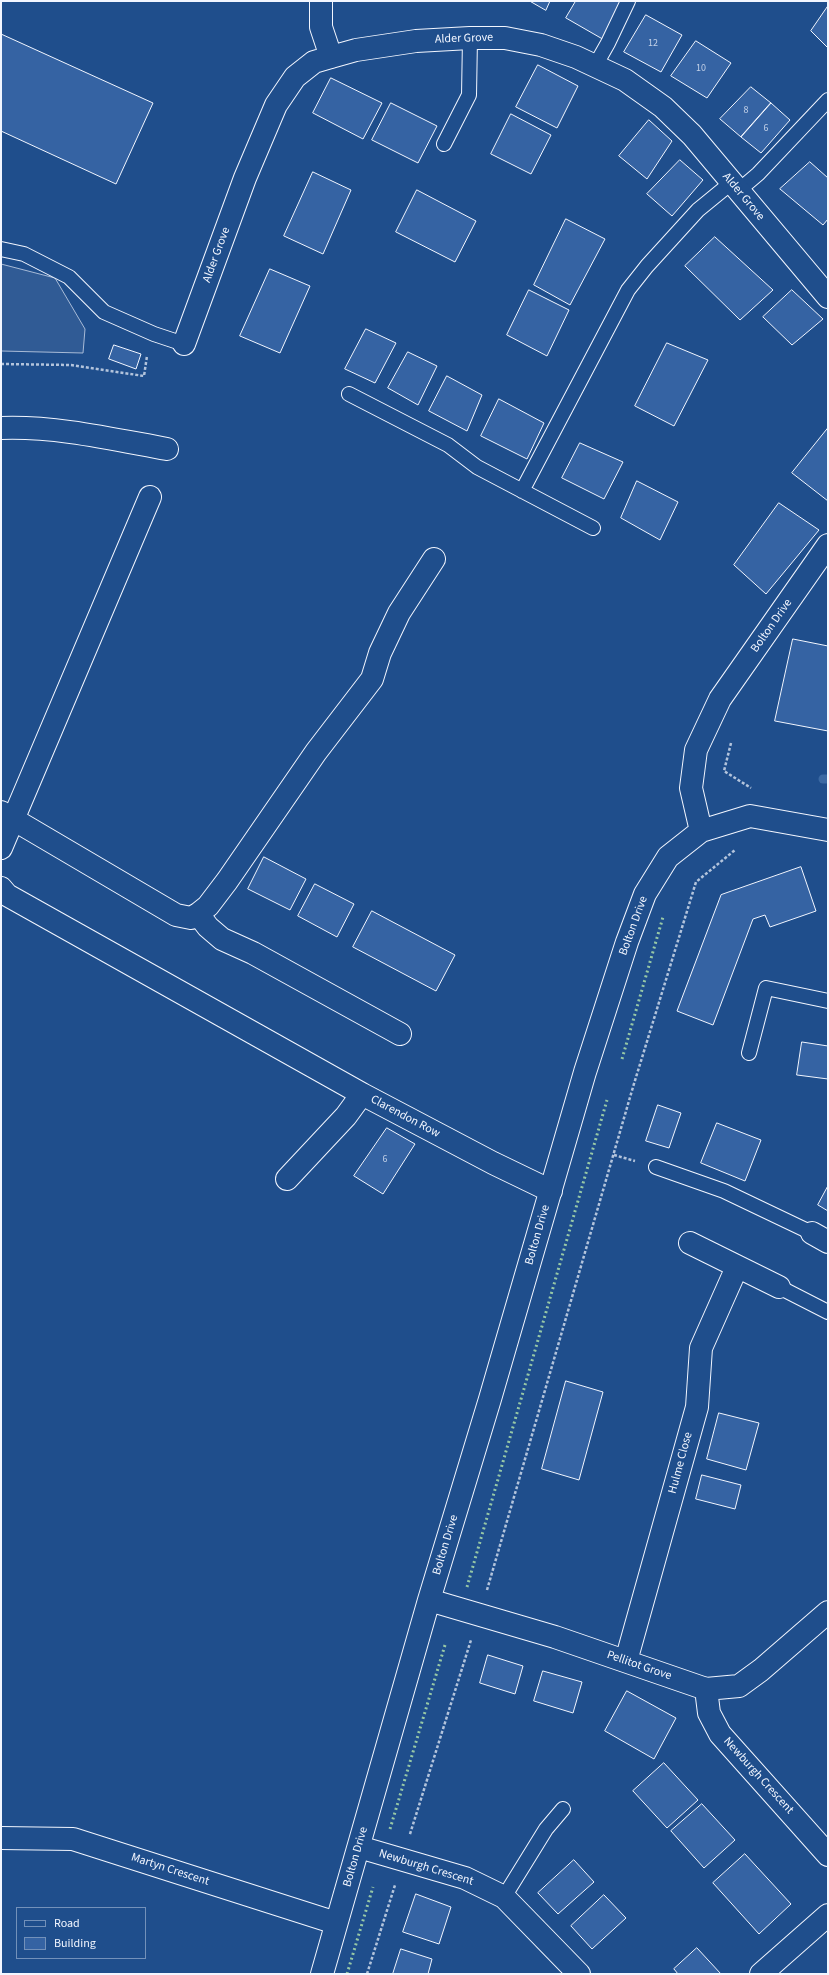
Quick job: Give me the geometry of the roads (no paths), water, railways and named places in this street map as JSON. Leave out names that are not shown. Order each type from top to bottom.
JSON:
[{"type":"street","points":[[321,1],[321,27],[331,57]]},
{"type":"street","name":"Alder Grove","points":[[184,344],[245,178],[276,105],[295,77],[314,62],[356,50],[416,41],[505,38],[541,45],[576,57],[625,80],[663,107],[692,135],[828,297]]},
{"type":"street","points":[[1,428],[39,427],[167,449]]},
{"type":"street","points":[[1,848],[7,816],[150,497]]},
{"type":"street","name":"Bolton Drive","points":[[322,1974],[429,1600],[585,1072],[627,942],[645,894],[668,856],[701,831],[691,788],[696,750],[720,699],[824,558]]},
{"type":"street","points":[[7,816],[176,915],[191,918],[198,914],[208,906],[227,881],[316,752],[372,679],[380,653],[399,613],[434,559]]},
{"type":"street","points":[[701,831],[750,816],[828,830]]},
{"type":"street","points":[[1,888],[7,895],[362,1094]]},
{"type":"street","points":[[198,914],[208,927],[222,939],[253,953],[400,1034]]},
{"type":"street","name":"Clarendon Row","points":[[287,1179],[346,1116],[362,1094],[493,1163],[551,1191]]},
{"type":"street","points":[[690,1243],[779,1287]]},
{"type":"street","name":"Hulme Close","points":[[626,1661],[697,1407],[700,1348],[737,1266]]},
{"type":"street","name":"Pellitot Grove","points":[[429,1600],[555,1637],[706,1689],[739,1686],[761,1670],[828,1612]]},
{"type":"street","name":"Newburgh Crescent","points":[[706,1689],[709,1713],[720,1734],[828,1855]]},
{"type":"street","name":"Martyn Crescent","points":[[1,1838],[73,1839],[336,1923]]},
{"type":"street","name":"Newburgh Crescent","points":[[359,1847],[465,1878],[504,1897],[573,1972]]},
{"type":"street","points":[[761,1974],[828,1915]]},
{"type":"lane","points":[[595,66],[608,44],[628,1]]},
{"type":"lane","points":[[444,144],[469,96],[470,38]]},
{"type":"lane","points":[[522,491],[628,290],[647,266],[698,210],[758,174],[828,100]]},
{"type":"lane","points":[[1,249],[24,254],[69,277],[104,312],[154,334],[184,344]]},
{"type":"lane","points":[[349,394],[448,445],[477,467],[593,528]]},
{"type":"lane","points":[[749,1053],[766,988],[828,1001]]},
{"type":"lane","points":[[656,1167],[724,1191],[820,1237]]},
{"type":"lane","points":[[779,1287],[828,1312]]},
{"type":"lane","points":[[504,1897],[546,1830],[563,1809]]},
{"type":"waterway","points":[[823,779],[828,779]]}]
